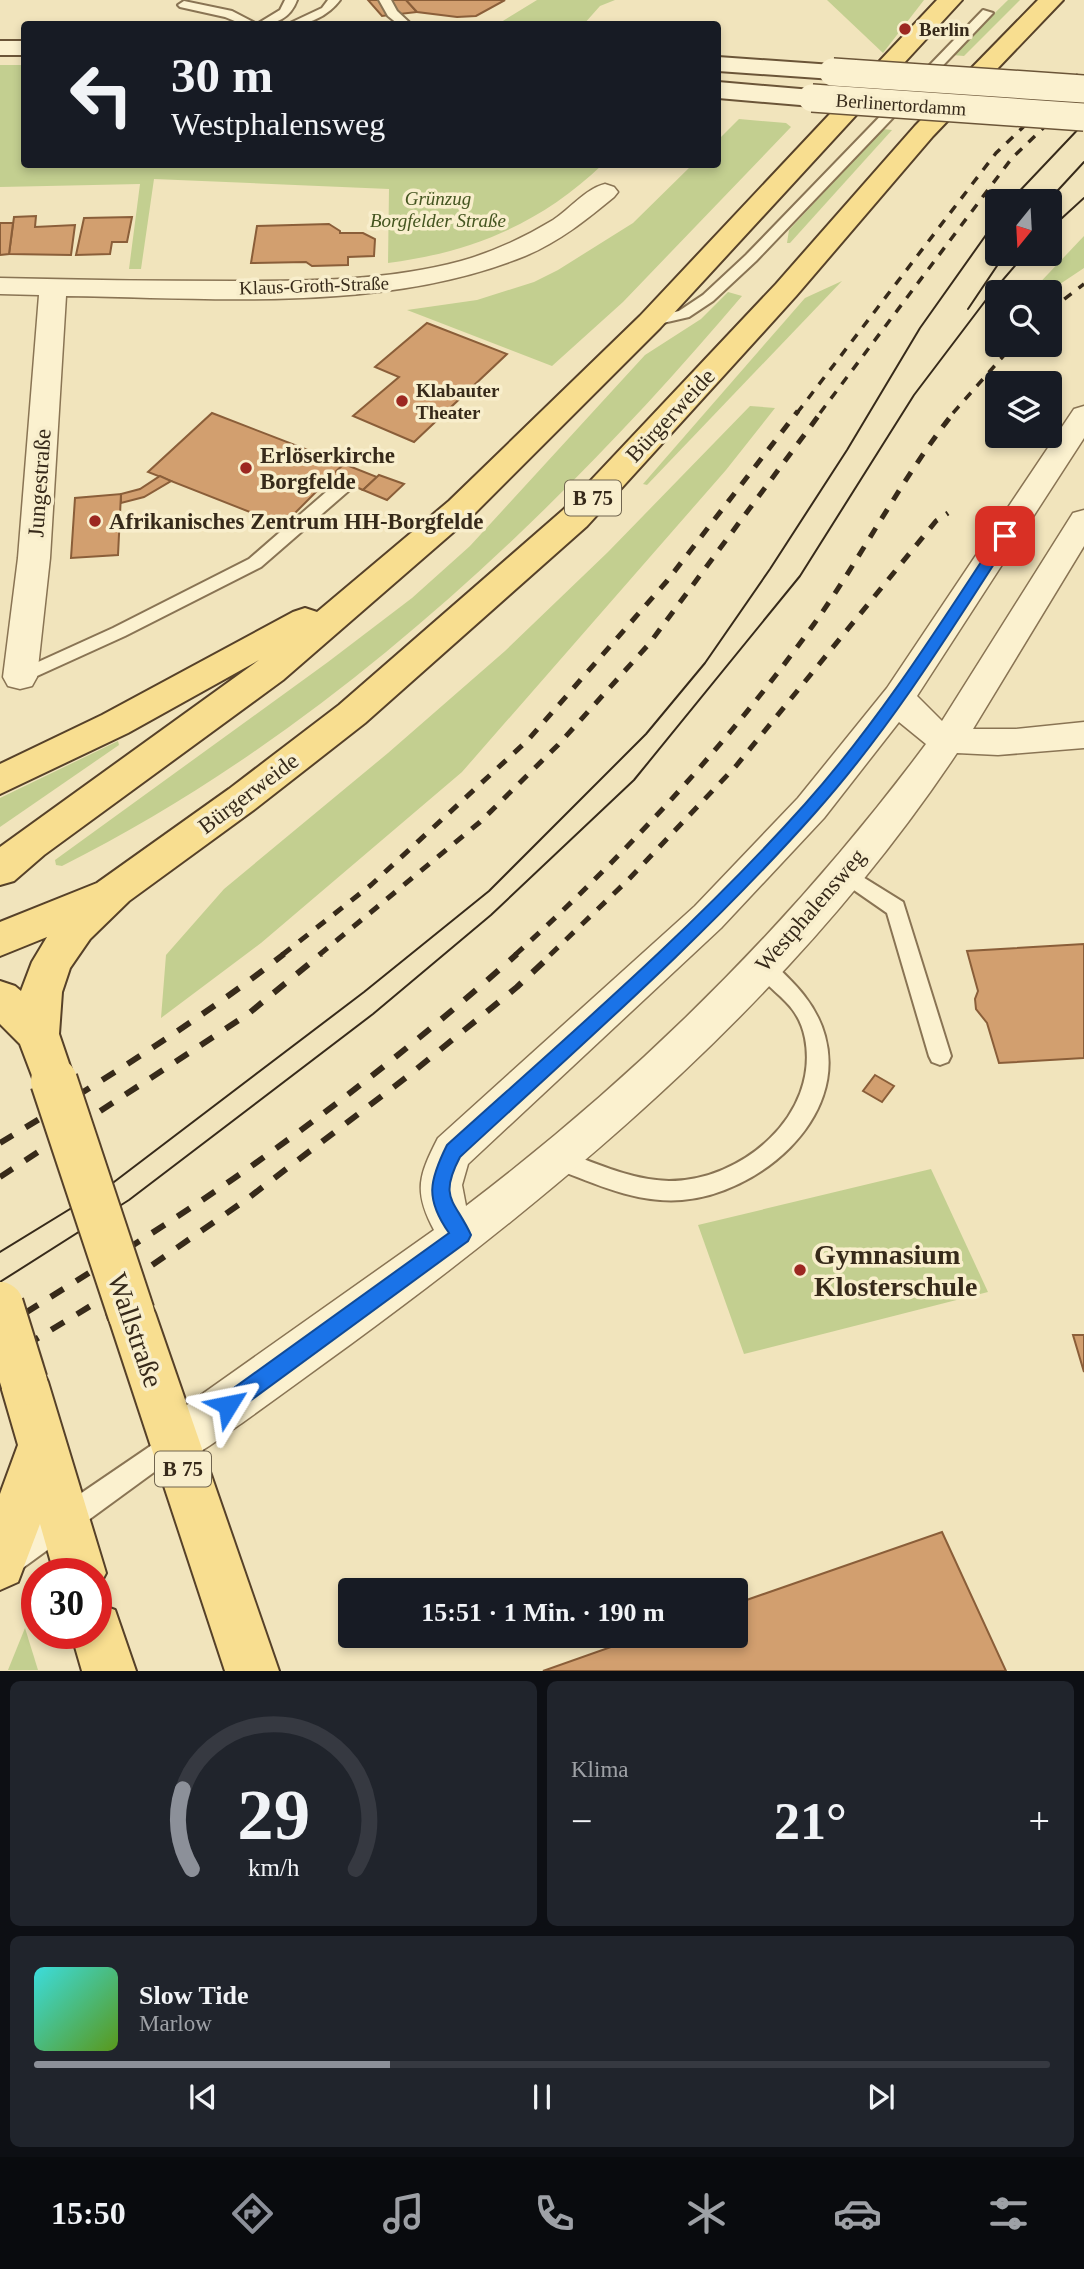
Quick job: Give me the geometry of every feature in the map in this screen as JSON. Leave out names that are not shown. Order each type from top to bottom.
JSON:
[{"type":"main road","points":[[0,870],[30,844],[270,671],[461,508],[650,322],[950,0]]},
{"type":"main road","name":"Bürgerweide","points":[[38,1034],[41,992],[52,962],[76,928],[115,890],[242,799],[352,714],[575,517],[786,290],[924,131],[1051,0]]},
{"type":"main road","points":[[0,48],[21,48]]},
{"type":"main road","name":"Berlinertordamm","points":[[721,64],[1084,89]]},
{"type":"main road","name":"Berlinertordamm","points":[[721,90],[1084,117]]},
{"type":"main road","points":[[0,780],[115,724],[381,579]]},
{"type":"main road","name":"Bürgerweide","points":[[0,940],[115,890]]},
{"type":"main road","points":[[0,998],[38,1034]]},
{"type":"main road","name":"Wallstraße","points":[[38,1034],[174,1442],[240,1655]]},
{"type":"main road","points":[[0,1305],[75,1558]]},
{"type":"main road","points":[[0,1566],[42,1447]]},
{"type":"main road","points":[[102,1649],[109,1671]]},
{"type":"street","name":"Klaus-Groth-Straße","points":[[0,286],[305,289],[373,285],[426,278],[458,271],[518,250],[578,216],[605,192]]},
{"type":"street","name":"Jungestraße","points":[[20,677],[34,558],[53,288]]},
{"type":"street","points":[[461,1235],[445,1213],[440,1191],[442,1172],[453,1151],[708,917],[811,808],[899,697],[1084,415]]},
{"type":"street","name":"Westphalensweg","points":[[174,1442],[461,1235],[557,1159],[669,1060],[763,966],[845,874],[948,738],[1084,520]]},
{"type":"street","points":[[899,697],[919,722],[948,738],[994,742],[1084,735]]},
{"type":"lane","points":[[269,21],[288,9],[291,0]]},
{"type":"lane","points":[[385,0],[392,13],[401,21]]},
{"type":"lane","points":[[184,5],[228,13],[245,21]]},
{"type":"lane","points":[[300,21],[330,5]]},
{"type":"lane","points":[[650,322],[684,314],[717,290],[987,12]]},
{"type":"lane","points":[[20,677],[119,632],[255,564],[347,483]]},
{"type":"lane","points":[[845,874],[896,908],[940,1056]]},
{"type":"lane","points":[[557,1159],[623,1183],[657,1190],[685,1190],[714,1184],[746,1171],[784,1143],[802,1118],[813,1092],[817,1065],[814,1036],[800,1003],[763,966]]},
{"type":"lane","points":[[0,1566],[174,1442]]},
{"type":"green space","points":[[537,0],[615,0],[600,6],[587,21],[503,21]]},
{"type":"green space","points":[[827,0],[924,0],[883,53]]},
{"type":"green space","points":[[1008,0],[1020,0],[964,56],[952,55]]},
{"type":"green space","name":"Grünzug Borgfelder Straße","points":[[0,65],[21,65],[21,168],[599,168],[554,204],[503,232],[448,251],[388,263],[389,189],[154,179],[141,269],[129,269],[140,184],[0,187]]},
{"type":"green space","points":[[739,119],[786,123],[791,127],[623,302],[552,366],[407,310],[477,300],[534,282],[558,270],[633,223],[689,168],[721,168],[721,137]]},
{"type":"green space","points":[[883,129],[892,130],[790,243],[787,243],[789,230]]},
{"type":"green space","points":[[1084,236],[1084,268],[1062,283],[1062,280],[1042,280],[1056,266],[1062,266],[1062,259]]},
{"type":"green space","points":[[842,281],[647,485],[643,484],[805,298]]},
{"type":"green space","points":[[728,292],[742,296],[669,379],[593,461],[513,540],[430,615],[343,686],[253,753],[159,813],[62,866],[56,865],[55,860],[412,598],[470,546],[645,355],[701,319]]},
{"type":"green space","points":[[750,406],[775,408],[726,470],[462,772],[261,943],[161,1018],[166,955],[224,889],[388,753],[505,651],[608,552]]},
{"type":"green space","points":[[118,741],[119,745],[0,827],[0,798]]},
{"type":"green space","points":[[931,1169],[988,1292],[744,1354],[698,1225]]},
{"type":"green space","points":[[21,1638],[21,1649],[32,1649],[38,1670],[8,1670]]},
{"type":"building","points":[[368,0],[406,0],[417,12],[382,16]]},
{"type":"building","points":[[406,0],[505,0],[476,16],[457,17],[417,12]]},
{"type":"building","points":[[36,216],[35,227],[75,225],[71,255],[9,254],[14,217]]},
{"type":"building","points":[[132,217],[127,242],[112,242],[110,254],[76,255],[84,218]]},
{"type":"building","points":[[0,223],[13,223],[9,254],[0,255]]},
{"type":"building","points":[[329,224],[340,233],[363,233],[375,239],[374,256],[348,257],[348,265],[312,266],[306,262],[251,263],[257,226]]},
{"type":"building","points":[[427,323],[507,354],[414,442],[353,416],[399,377],[375,367]]},
{"type":"building","name":"Erlöserkirche Borgfelde","points":[[212,413],[344,464],[283,525],[148,472]]},
{"type":"building","points":[[344,464],[377,477],[363,490],[331,476]]},
{"type":"building","points":[[379,475],[404,484],[387,500],[363,490]]},
{"type":"building","points":[[160,476],[171,481],[144,497],[121,503],[121,494],[140,489]]},
{"type":"building","points":[[121,494],[118,555],[71,558],[75,498]]},
{"type":"building","points":[[1084,944],[1084,1058],[999,1063],[987,1023],[976,1009],[978,991],[967,951]]},
{"type":"building","points":[[875,1075],[894,1086],[882,1102],[863,1091]]},
{"type":"building","points":[[1073,1335],[1084,1335],[1084,1372]]},
{"type":"building","points":[[942,1532],[1006,1671],[543,1671],[608,1648],[748,1648],[748,1599]]},
{"type":"tram line","points":[[1021,189],[1084,123]]},
{"type":"tram line","points":[[1059,189],[1084,162]]},
{"type":"tram line","points":[[1062,218],[1084,198]]},
{"type":"tram line","points":[[0,1252],[114,1182],[364,992],[489,891],[646,734],[705,663],[770,569],[847,450],[920,328],[985,236]]},
{"type":"tram line","points":[[968,309],[997,266]]},
{"type":"tram line","points":[[0,1282],[129,1200],[373,1014],[491,915],[634,780],[800,576],[914,395],[1015,266]]},
{"type":"railway","points":[[797,413],[996,153],[1084,69]]},
{"type":"railway","points":[[820,413],[1012,158],[1084,89]]},
{"type":"railway","points":[[1062,301],[1084,284]]},
{"type":"railway","points":[[953,413],[1002,357]]},
{"type":"railway","points":[[282,955],[371,885],[528,740],[667,581],[798,411]]},
{"type":"railway","points":[[319,955],[480,822],[558,745],[649,644],[822,411]]},
{"type":"railway","points":[[515,955],[635,838],[746,713],[814,624],[917,462],[955,411]]},
{"type":"railway","points":[[550,955],[628,880],[736,766],[936,521],[948,513]]},
{"type":"railway","points":[[0,1143],[181,1029],[284,954]]},
{"type":"railway","points":[[0,1177],[248,1014],[321,954]]},
{"type":"railway","points":[[0,1329],[176,1218],[270,1153],[378,1071],[517,954]]},
{"type":"railway","points":[[0,1361],[115,1291],[247,1199],[408,1076],[517,987],[552,954]]},
{"type":"place","name":"Berlin","points":[[905,29]]},
{"type":"place","name":"Klabauter Theater","points":[[402,401]]},
{"type":"place","name":"Erlöserkirche Borgfelde","points":[[246,468]]},
{"type":"place","name":"Afrikanisches Zentrum HH-Borgfelde","points":[[95,521]]},
{"type":"place","name":"Gymnasium Klosterschule","points":[[800,1270]]},
{"type":"route","points":[[228,1405],[461,1235],[445,1213],[441,1202],[442,1172],[453,1151],[659,964],[708,917],[811,808],[899,697],[1005,536]]}]
